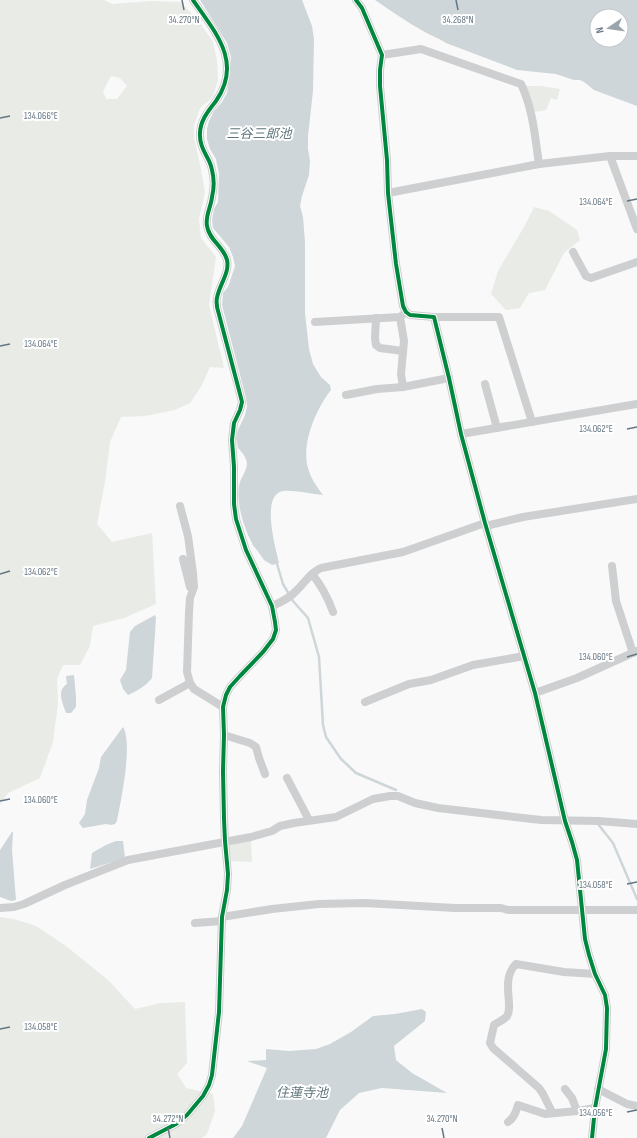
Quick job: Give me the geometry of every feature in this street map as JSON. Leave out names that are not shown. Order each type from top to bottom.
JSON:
[{"type":"street","points":[[149,1138],[176,1124],[187,1115],[203,1096],[209,1086],[212,1075],[219,1012],[222,919],[228,874],[225,841],[223,771],[224,707],[226,695],[230,687],[263,652],[273,639],[276,630],[272,606],[246,550],[236,519],[234,504],[232,436],[234,423],[242,402],[217,307],[217,298],[227,266],[227,260],[224,253],[210,235],[206,220],[212,198],[213,176],[212,169],[200,143],[200,134],[204,116],[222,92],[226,78],[226,56],[222,44],[193,0]]},
{"type":"street","points":[[356,0],[362,8],[382,55],[380,86],[387,160],[388,193],[396,264],[403,306],[404,341],[401,374],[403,387]]},
{"type":"street","points":[[382,55],[421,49],[521,84],[527,96],[531,111],[539,164]]},
{"type":"street","points":[[388,193],[539,164],[610,156],[637,156]]},
{"type":"street","points":[[610,156],[637,229]]},
{"type":"street","points":[[573,252],[586,276],[591,278],[637,262]]},
{"type":"street","points":[[315,322],[403,315],[434,317],[499,317],[532,422]]},
{"type":"street","points":[[434,317],[461,434],[535,693],[565,820],[577,860],[584,939],[588,955],[605,995],[607,1008],[606,1049],[595,1108],[592,1138]]},
{"type":"street","points":[[376,318],[376,345],[380,348],[403,351]]},
{"type":"street","points":[[346,395],[377,389],[403,387],[449,378]]},
{"type":"street","points":[[485,384],[497,428]]},
{"type":"street","points":[[461,434],[637,404]]},
{"type":"street","points":[[272,606],[283,602],[298,590],[316,570],[328,566],[403,552],[486,525],[523,517],[637,499]]},
{"type":"street","points":[[180,506],[188,536],[193,573],[194,587],[190,598]]},
{"type":"street","points":[[183,559],[190,587],[187,672],[190,683],[194,688],[224,707]]},
{"type":"street","points":[[535,693],[577,678],[635,652],[616,601],[612,566]]},
{"type":"street","points":[[312,574],[328,596],[333,612]]},
{"type":"street","points":[[365,702],[409,684],[431,680],[473,665],[524,656]]},
{"type":"street","points":[[159,700],[190,683]]},
{"type":"street","points":[[224,735],[250,743],[256,747],[265,774]]},
{"type":"street","points":[[287,778],[309,820]]},
{"type":"street","points":[[0,908],[14,907],[24,904],[65,885],[128,860],[252,837],[272,831],[280,826],[309,820],[336,817],[373,799],[390,796],[398,796],[415,803],[438,808],[541,820],[598,821],[637,824]]},
{"type":"street","points":[[195,923],[272,909],[320,904],[366,903],[455,908],[501,908],[508,910],[637,910]]},
{"type":"street","points":[[552,1112],[539,1088],[493,1048],[490,1043],[494,1025],[508,1015],[507,985],[512,968],[516,964],[564,972],[595,974]]},
{"type":"street","points":[[565,1089],[572,1098],[577,1111]]},
{"type":"street","points":[[598,1089],[627,1104],[637,1106]]},
{"type":"street","points":[[508,1122],[516,1113],[518,1105],[545,1114],[595,1108]]},
{"type":"shaded area","points":[[0,0],[104,0],[112,4],[151,1],[180,2],[199,21],[213,42],[217,60],[218,80],[213,97],[200,108],[194,126],[194,138],[205,192],[199,219],[201,238],[216,257],[209,305],[224,368],[210,367],[202,385],[190,403],[175,410],[145,416],[121,417],[110,442],[105,482],[97,524],[112,542],[152,533],[156,604],[124,618],[93,626],[90,646],[80,665],[63,665],[57,679],[58,703],[53,742],[40,778],[8,793],[0,804]],"holes":[[[111,76],[120,78],[127,86],[117,99],[106,99],[103,91]]]},
{"type":"shaded area","points":[[526,86],[540,86],[560,89],[557,100],[551,98],[546,110],[534,112]]},
{"type":"shaded area","points":[[534,207],[549,211],[577,230],[580,240],[564,253],[545,290],[529,293],[520,308],[506,310],[491,294],[498,271]]},
{"type":"shaded area","points":[[251,840],[252,862],[231,861],[229,847],[231,843]]},
{"type":"shaded area","points":[[0,917],[14,919],[36,926],[66,946],[108,980],[135,1009],[161,1003],[185,1002],[187,1063],[177,1074],[186,1088],[213,1094],[215,1111],[207,1134],[202,1138],[0,1138]]},
{"type":"water","name":"三谷三郎池","points":[[200,0],[302,0],[312,26],[314,39],[313,91],[308,136],[310,161],[309,175],[300,206],[303,217],[305,242],[305,313],[309,349],[313,364],[321,377],[330,385],[331,390],[320,407],[311,427],[308,438],[306,459],[309,472],[314,483],[323,495],[283,491],[276,495],[272,502],[271,523],[279,563],[272,565],[264,560],[253,544],[246,530],[240,508],[238,493],[247,463],[244,455],[238,448],[236,438],[247,406],[222,305],[223,293],[228,287],[235,266],[229,247],[213,228],[212,220],[214,209],[218,202],[219,174],[216,159],[210,149],[207,139],[209,121],[214,111],[222,102],[227,93],[231,71],[231,57],[227,43]]},
{"type":"water","points":[[375,0],[637,0],[637,106],[594,90],[580,80],[574,80],[556,74],[517,70],[446,43],[417,28]]},
{"type":"water","points":[[155,615],[152,678],[141,688],[128,695],[123,689],[120,680],[126,670],[130,632],[135,626]]},
{"type":"water","points":[[74,675],[76,707],[71,713],[66,713],[61,694],[62,690],[67,684],[66,676]]},
{"type":"water","points":[[123,727],[126,735],[127,758],[117,821],[115,824],[111,825],[106,824],[83,828],[79,823],[85,814],[87,800],[99,768],[101,757]]},
{"type":"water","points":[[12,832],[16,900],[11,901],[0,897],[0,850]]},
{"type":"water","points":[[116,841],[123,841],[125,858],[90,869],[92,853]]},
{"type":"water","name":"住蓮寺池","points":[[422,1009],[426,1012],[425,1021],[394,1046],[396,1060],[412,1073],[447,1093],[382,1088],[359,1093],[340,1110],[326,1138],[233,1138],[242,1126],[267,1068],[247,1061],[266,1060],[266,1049],[289,1051],[316,1049],[330,1044],[351,1032],[373,1016]]},
{"type":"waterway","points":[[277,564],[283,584],[293,601],[308,618],[319,657],[323,725],[326,737],[341,759],[356,773],[396,790]]},
{"type":"waterway","points":[[598,824],[613,843],[637,899]]},
{"type":"cycle path","points":[[149,1138],[176,1124],[187,1115],[203,1096],[212,1075],[219,1012],[222,917],[227,890],[228,874],[224,819],[223,707],[230,687],[263,652],[273,639],[276,630],[272,606],[246,550],[236,519],[234,504],[232,440],[234,423],[242,402],[217,307],[218,293],[228,265],[223,251],[208,231],[207,215],[213,194],[213,173],[200,141],[201,126],[224,87],[227,73],[226,60],[223,48],[217,36],[193,0]]},
{"type":"cycle path","points":[[356,0],[362,8],[382,55],[380,86],[387,160],[388,193],[396,264],[403,306],[406,312],[410,315],[434,317],[461,434],[485,523],[535,693],[565,821],[577,860],[585,939],[595,974],[605,995],[607,1008],[606,1049],[595,1108],[592,1138]]}]
